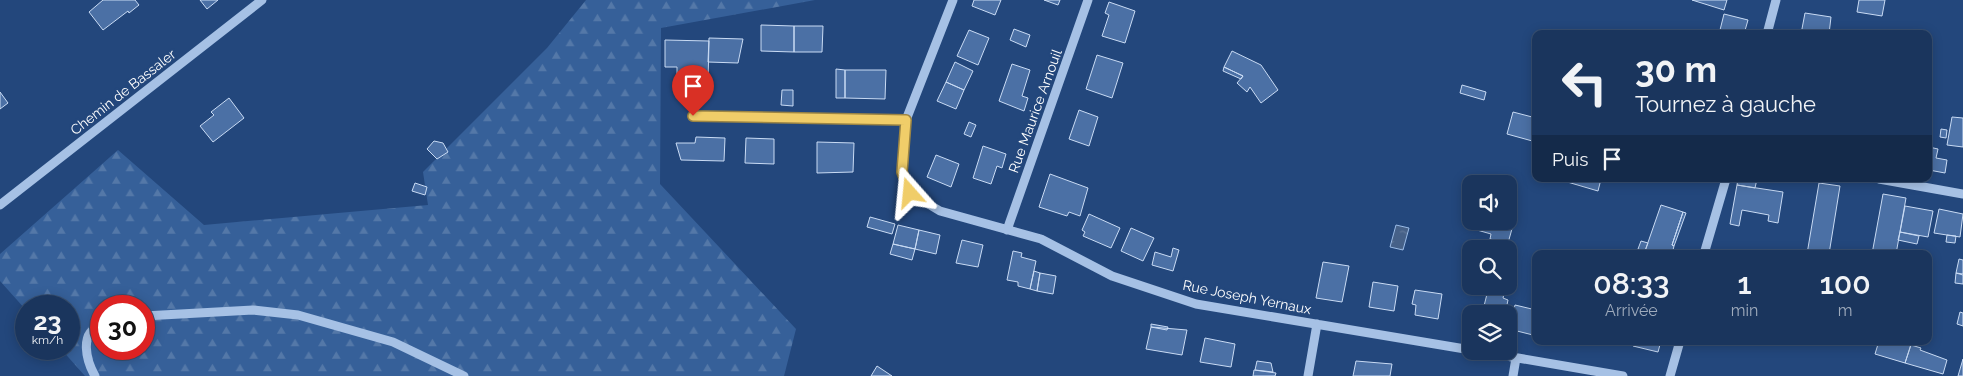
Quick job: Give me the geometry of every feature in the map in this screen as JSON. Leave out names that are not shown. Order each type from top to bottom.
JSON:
[{"type":"street","name":"Chemin de Bassaler","points":[[0,205],[262,0]]},
{"type":"street","name":"Rue Joseph Yernaux","points":[[953,0],[906,120],[902,172],[910,193],[940,210],[1041,239],[1112,276],[1196,304],[1462,348]]},
{"type":"street","name":"Rue Maurice Arnouil","points":[[1007,230],[1088,0]]},
{"type":"street","points":[[1768,30],[1776,0]]},
{"type":"street","points":[[693,116],[906,120]]},
{"type":"street","points":[[1705,250],[1725,182]]},
{"type":"street","points":[[1896,182],[1963,194]]},
{"type":"street","points":[[155,315],[253,310],[298,315],[393,342],[464,376]]},
{"type":"street","points":[[1308,376],[1317,324]]},
{"type":"street","points":[[90,336],[87,340],[87,360],[95,376]]},
{"type":"street","points":[[1670,376],[1679,345]]},
{"type":"street","points":[[1517,358],[1623,376]]},
{"type":"street","points":[[1512,376],[1516,360]]},
{"type":"green space","points":[[586,0],[815,0],[661,28],[660,184],[796,329],[784,376],[85,376],[71,360],[80,360],[80,295],[15,295],[15,298],[0,281],[0,254],[118,150],[204,225],[428,205],[423,172],[547,48]]},
{"type":"water","points":[[1396,225],[1409,228],[1403,250],[1390,247]]},
{"type":"building","points":[[103,0],[135,0],[139,5],[103,30],[89,12]]},
{"type":"building","points":[[200,0],[218,0],[207,9]]},
{"type":"building","points":[[974,0],[1001,0],[995,15],[972,6]]},
{"type":"building","points":[[1044,0],[1060,0],[1058,5]]},
{"type":"building","points":[[1692,0],[1727,0],[1724,10]]},
{"type":"building","points":[[1859,0],[1885,0],[1882,16],[1857,12]]},
{"type":"building","points":[[1109,2],[1135,11],[1125,43],[1102,36],[1109,15],[1105,13]]},
{"type":"building","points":[[1805,13],[1831,17],[1829,30],[1802,30]]},
{"type":"building","points":[[1724,14],[1748,20],[1745,30],[1720,30]]},
{"type":"building","points":[[761,25],[794,26],[794,52],[761,51]]},
{"type":"building","points":[[794,26],[823,26],[822,52],[794,52]]},
{"type":"building","points":[[1014,29],[1030,35],[1026,47],[1010,40]]},
{"type":"building","points":[[969,30],[989,38],[978,65],[957,56]]},
{"type":"building","points":[[709,38],[743,39],[738,63],[708,62]]},
{"type":"building","points":[[665,40],[709,41],[708,82],[677,81],[677,67],[665,67]]},
{"type":"building","points":[[1232,51],[1261,65],[1278,90],[1261,103],[1250,87],[1247,92],[1237,83],[1243,76],[1224,67]]},
{"type":"building","points":[[1097,55],[1123,63],[1112,98],[1086,89]]},
{"type":"building","points":[[955,62],[973,71],[964,90],[946,82]]},
{"type":"building","points":[[1012,64],[1030,70],[1022,96],[1028,98],[1024,111],[999,101]]},
{"type":"building","points":[[1224,67],[1243,76],[1241,79],[1223,71]]},
{"type":"building","points":[[836,69],[845,70],[845,98],[836,98]]},
{"type":"building","points":[[845,70],[886,70],[885,99],[845,98]]},
{"type":"building","points":[[946,82],[964,90],[956,109],[937,101]]},
{"type":"building","points":[[1462,85],[1486,92],[1484,100],[1460,93]]},
{"type":"building","points":[[782,90],[793,90],[793,106],[781,105]]},
{"type":"building","points":[[0,92],[8,103],[0,109]]},
{"type":"building","points":[[229,98],[244,118],[213,142],[200,126],[214,115],[211,112]]},
{"type":"building","points":[[1079,110],[1098,117],[1089,146],[1069,139]]},
{"type":"building","points":[[1513,112],[1532,117],[1532,141],[1507,134]]},
{"type":"building","points":[[1952,117],[1963,118],[1963,147],[1947,145]]},
{"type":"building","points":[[969,122],[976,125],[971,137],[964,134]]},
{"type":"building","points":[[1941,129],[1947,130],[1946,138],[1940,137]]},
{"type":"building","points":[[696,137],[725,138],[724,161],[681,160],[676,143],[695,143]]},
{"type":"building","points":[[746,138],[774,139],[774,164],[745,163]]},
{"type":"building","points":[[434,141],[443,143],[448,152],[437,159],[427,149]]},
{"type":"building","points":[[817,142],[854,143],[853,172],[817,173]]},
{"type":"building","points":[[983,146],[1006,154],[1002,168],[997,166],[991,184],[973,178]]},
{"type":"building","points":[[1932,148],[1938,149],[1936,158],[1947,160],[1945,173],[1932,171]]},
{"type":"building","points":[[936,155],[959,164],[951,187],[927,177]]},
{"type":"building","points":[[1050,174],[1088,188],[1080,216],[1069,212],[1067,216],[1039,207]]},
{"type":"building","points":[[1567,182],[1600,182],[1598,191]]},
{"type":"building","points":[[1738,182],[1756,182],[1755,188],[1737,185]]},
{"type":"building","points":[[415,183],[427,187],[425,195],[412,191]]},
{"type":"building","points":[[1819,183],[1840,186],[1830,250],[1808,250]]},
{"type":"building","points":[[1737,185],[1783,192],[1778,223],[1768,221],[1769,215],[1742,210],[1739,226],[1730,224]]},
{"type":"building","points":[[1883,194],[1906,198],[1897,250],[1873,250]]},
{"type":"building","points":[[1661,205],[1683,212],[1672,245],[1674,246],[1673,250],[1645,250]]},
{"type":"building","points":[[1905,206],[1933,211],[1928,237],[1900,232]]},
{"type":"building","points":[[1939,209],[1963,214],[1960,237],[1934,233]]},
{"type":"building","points":[[1683,212],[1686,213],[1674,246],[1672,245]]},
{"type":"building","points":[[1089,214],[1120,228],[1111,248],[1083,236],[1085,232],[1082,230]]},
{"type":"building","points":[[870,217],[895,224],[892,234],[867,227]]},
{"type":"building","points":[[898,225],[919,230],[915,249],[893,244]]},
{"type":"building","points":[[1131,228],[1154,238],[1143,261],[1121,251]]},
{"type":"building","points":[[919,230],[940,235],[936,254],[915,249]]},
{"type":"building","points":[[1477,230],[1512,230],[1509,240],[1490,239],[1491,234]]},
{"type":"building","points":[[1900,232],[1919,236],[1917,244],[1898,240]]},
{"type":"building","points":[[1947,235],[1956,236],[1955,243],[1946,242]]},
{"type":"building","points":[[962,240],[983,245],[978,267],[956,263]]},
{"type":"building","points":[[1641,241],[1648,243],[1645,250],[1638,249]]},
{"type":"building","points":[[893,244],[915,249],[912,260],[890,254]]},
{"type":"building","points":[[1173,248],[1179,250],[1173,271],[1152,265],[1155,252],[1171,257]]},
{"type":"building","points":[[1013,251],[1022,253],[1021,257],[1036,261],[1030,289],[1018,286],[1018,282],[1007,280]]},
{"type":"building","points":[[1959,259],[1963,260],[1963,274],[1956,273]]},
{"type":"building","points":[[1323,262],[1349,266],[1342,302],[1316,298]]},
{"type":"building","points":[[1034,271],[1040,273],[1037,291],[1030,289]]},
{"type":"building","points":[[1040,273],[1056,276],[1053,294],[1037,291]]},
{"type":"building","points":[[1956,273],[1963,275],[1963,284],[1955,283]]},
{"type":"building","points":[[1373,282],[1398,286],[1394,311],[1369,307]]},
{"type":"building","points":[[1415,290],[1442,294],[1438,319],[1415,315],[1416,305],[1412,304]]},
{"type":"building","points":[[1487,295],[1504,295],[1503,298],[1508,300],[1507,305],[1484,305]]},
{"type":"building","points":[[1517,305],[1532,309],[1532,335],[1517,331]]},
{"type":"building","points":[[1960,312],[1963,313],[1963,326],[1957,324]]},
{"type":"building","points":[[1151,324],[1168,327],[1167,330],[1151,327]]},
{"type":"building","points":[[1151,327],[1187,330],[1182,355],[1146,349]]},
{"type":"building","points":[[1205,338],[1235,344],[1231,367],[1200,362]]},
{"type":"building","points":[[1633,345],[1660,345],[1658,352]]},
{"type":"building","points":[[1878,345],[1911,345],[1905,363],[1875,354]]},
{"type":"building","points":[[1911,345],[1947,360],[1943,374],[1905,363]]},
{"type":"building","points":[[1963,359],[1963,376],[1958,376]]},
{"type":"building","points":[[1257,361],[1271,363],[1273,372],[1255,370]]},
{"type":"building","points":[[1356,361],[1392,364],[1390,376],[1353,376]]},
{"type":"building","points":[[877,366],[892,376],[871,376]]},
{"type":"building","points":[[1254,370],[1276,373],[1275,376],[1253,376]]},
{"type":"route","points":[[693,116],[906,120],[902,172],[910,193]]}]
